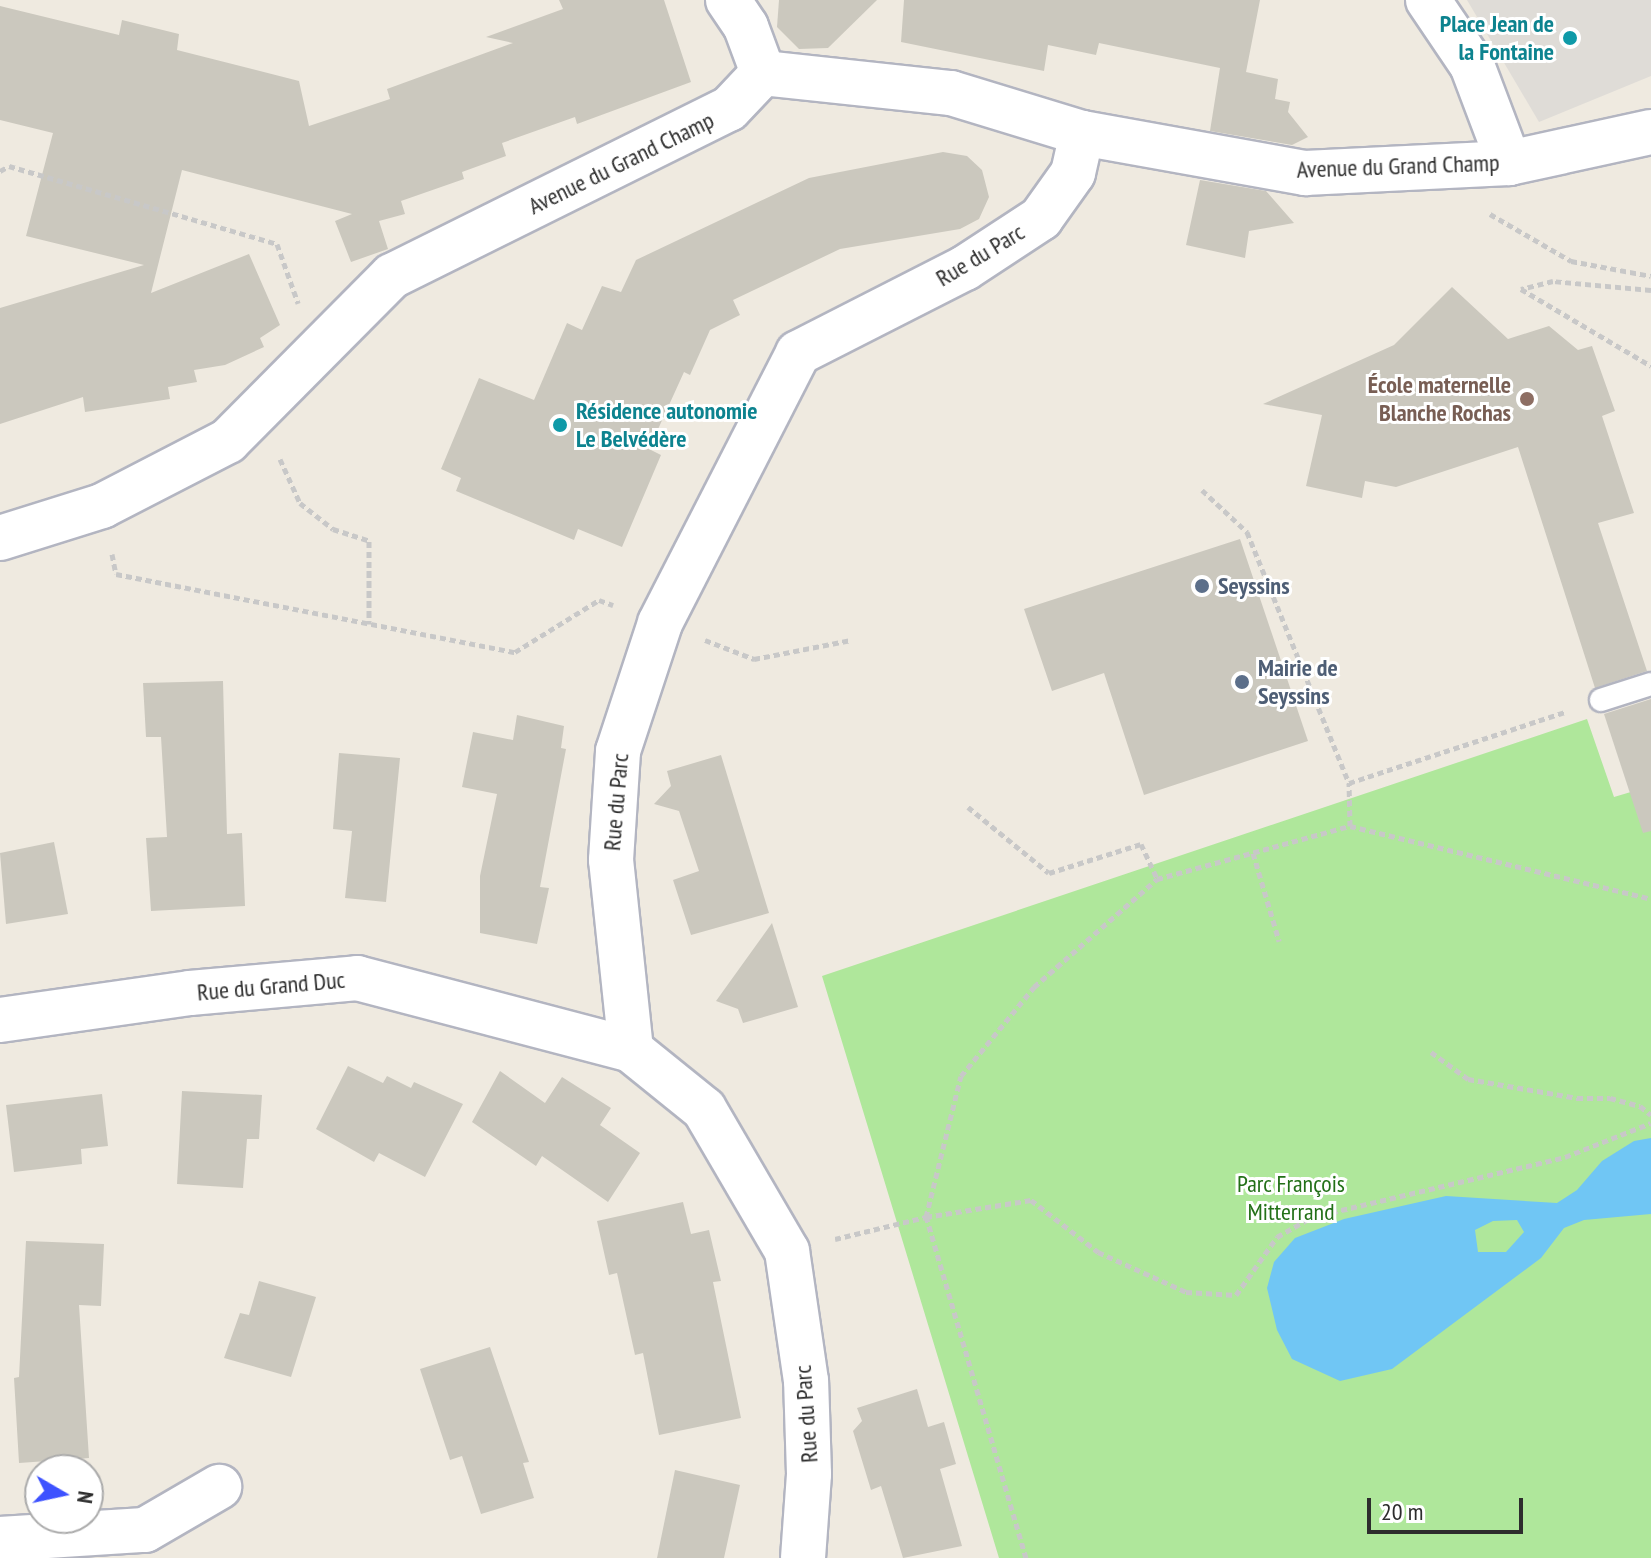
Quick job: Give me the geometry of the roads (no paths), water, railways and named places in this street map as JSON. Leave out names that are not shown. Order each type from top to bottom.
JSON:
[{"type":"street","points":[[728,0],[746,27],[763,73]]},
{"type":"street","points":[[1428,0],[1472,65],[1493,163]]},
{"type":"street","name":"Avenue du Grand Champ","points":[[0,538],[102,506],[228,441],[392,276],[729,109],[763,73],[951,93],[1082,133],[1305,173],[1493,163],[1651,132]]},
{"type":"street","name":"Rue du Parc","points":[[803,1558],[809,1474],[806,1381],[787,1251],[704,1109],[631,1050],[612,845],[618,751],[660,623],[798,353],[965,268],[1041,218],[1073,173],[1082,133]]},
{"type":"street","name":"Rue du Grand Duc","points":[[0,1020],[190,993],[357,978],[631,1050]]},
{"type":"street","points":[[0,1539],[145,1530],[219,1487]]},
{"type":"lane","points":[[1601,700],[1651,684]]},
{"type":"water","points":[[1651,1138],[1651,1214],[1584,1220],[1564,1228],[1541,1258],[1392,1369],[1340,1381],[1292,1359],[1277,1330],[1267,1288],[1274,1262],[1295,1238],[1344,1219],[1446,1196],[1557,1203],[1577,1190],[1602,1161],[1634,1141]],"holes":[[[1517,1220],[1524,1232],[1506,1252],[1478,1252],[1475,1230],[1493,1221]]]},
{"type":"place","name":"Place Jean de la Fontaine","points":[[1570,38]]},
{"type":"place","name":"École maternelle Blanche Rochas","points":[[1527,399]]},
{"type":"place","name":"Résidence autonomie Le Belvédère","points":[[560,425]]},
{"type":"place","name":"Seyssins","points":[[1202,586]]},
{"type":"place","name":"Mairie de Seyssins","points":[[1242,682]]},
{"type":"park label","name":"Parc François Mitterrand","points":[[1291,1198]]}]
